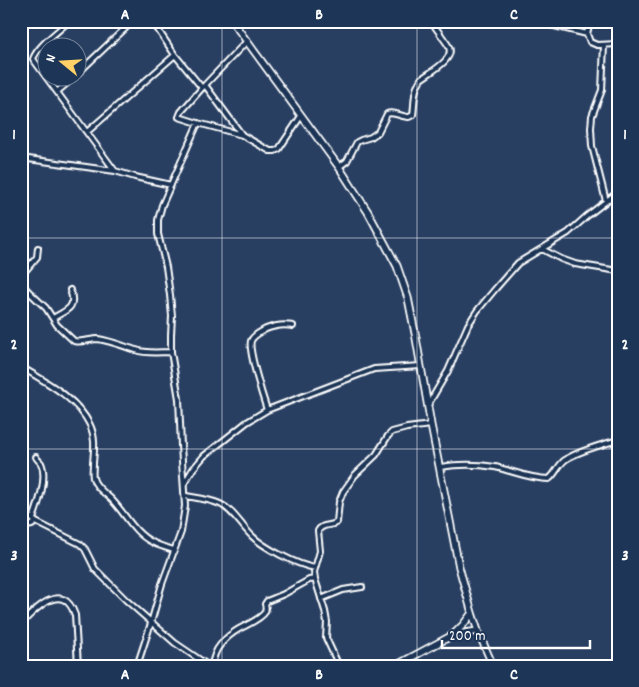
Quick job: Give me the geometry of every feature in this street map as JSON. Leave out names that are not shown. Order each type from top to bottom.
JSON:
[{"type":"main road","points":[[232,21],[339,167],[368,212],[397,266],[408,298],[459,567],[478,631],[493,666]]},
{"type":"main road","points":[[395,666],[453,635],[472,613]]},
{"type":"main road","points":[[453,635],[478,631]]},
{"type":"street","points":[[69,21],[39,49],[33,59],[115,171]]},
{"type":"street","points":[[88,64],[133,21]]},
{"type":"street","points":[[152,21],[175,55],[204,86],[242,135]]},
{"type":"street","points":[[339,167],[347,161],[357,142],[378,132],[386,114],[392,113],[412,117],[418,83],[446,60],[450,52],[450,48],[431,21]]},
{"type":"street","points":[[534,21],[587,34]]},
{"type":"street","points":[[590,21],[587,34],[590,42],[604,46],[618,44]]},
{"type":"street","points":[[246,41],[179,115],[181,118],[242,135],[275,152],[301,116]]},
{"type":"street","points":[[604,46],[602,90],[592,116],[591,128],[592,146],[606,201]]},
{"type":"street","points":[[87,132],[175,55]]},
{"type":"street","points":[[57,92],[62,88]]},
{"type":"street","points":[[137,666],[184,520],[186,496],[179,399],[172,352],[172,316],[166,266],[158,234],[158,220],[162,205],[198,124]]},
{"type":"street","points":[[21,158],[115,171],[136,178],[171,185]]},
{"type":"street","points":[[428,405],[448,371],[462,337],[477,311],[518,263],[568,233],[586,216],[618,192]]},
{"type":"street","points":[[21,276],[37,257],[38,248]]},
{"type":"street","points":[[542,249],[575,264],[618,271]]},
{"type":"street","points":[[21,283],[46,308],[68,337],[77,342],[97,339],[123,345],[137,351],[172,352]]},
{"type":"street","points":[[53,318],[72,305],[73,298],[70,290]]},
{"type":"street","points":[[267,410],[250,341],[258,334],[275,326],[283,324],[293,326]]},
{"type":"street","points":[[184,484],[204,456],[247,422],[267,410],[374,369],[421,366]]},
{"type":"street","points":[[21,367],[72,401],[90,424],[95,443],[92,478],[96,484],[143,536],[152,542],[174,550]]},
{"type":"street","points":[[339,666],[326,638],[326,616],[315,579],[314,568],[320,551],[318,531],[325,526],[337,522],[339,502],[343,492],[355,475],[376,455],[392,432],[431,425]]},
{"type":"street","points":[[440,467],[468,465],[494,467],[534,478],[550,479],[563,461],[571,456],[618,440]]},
{"type":"street","points":[[21,527],[32,525],[40,496],[43,480],[41,464],[36,457]]},
{"type":"street","points":[[186,496],[220,504],[233,514],[261,544],[303,565],[314,568]]},
{"type":"street","points":[[21,510],[34,520],[80,544],[85,549],[95,569],[120,594],[175,643],[210,666],[219,646],[238,630],[262,616],[266,611],[265,604],[267,602],[304,582],[315,579]]},
{"type":"street","points":[[321,599],[343,590],[362,587]]},
{"type":"street","points":[[21,624],[42,603],[56,598],[64,600],[76,615],[78,666]]}]
